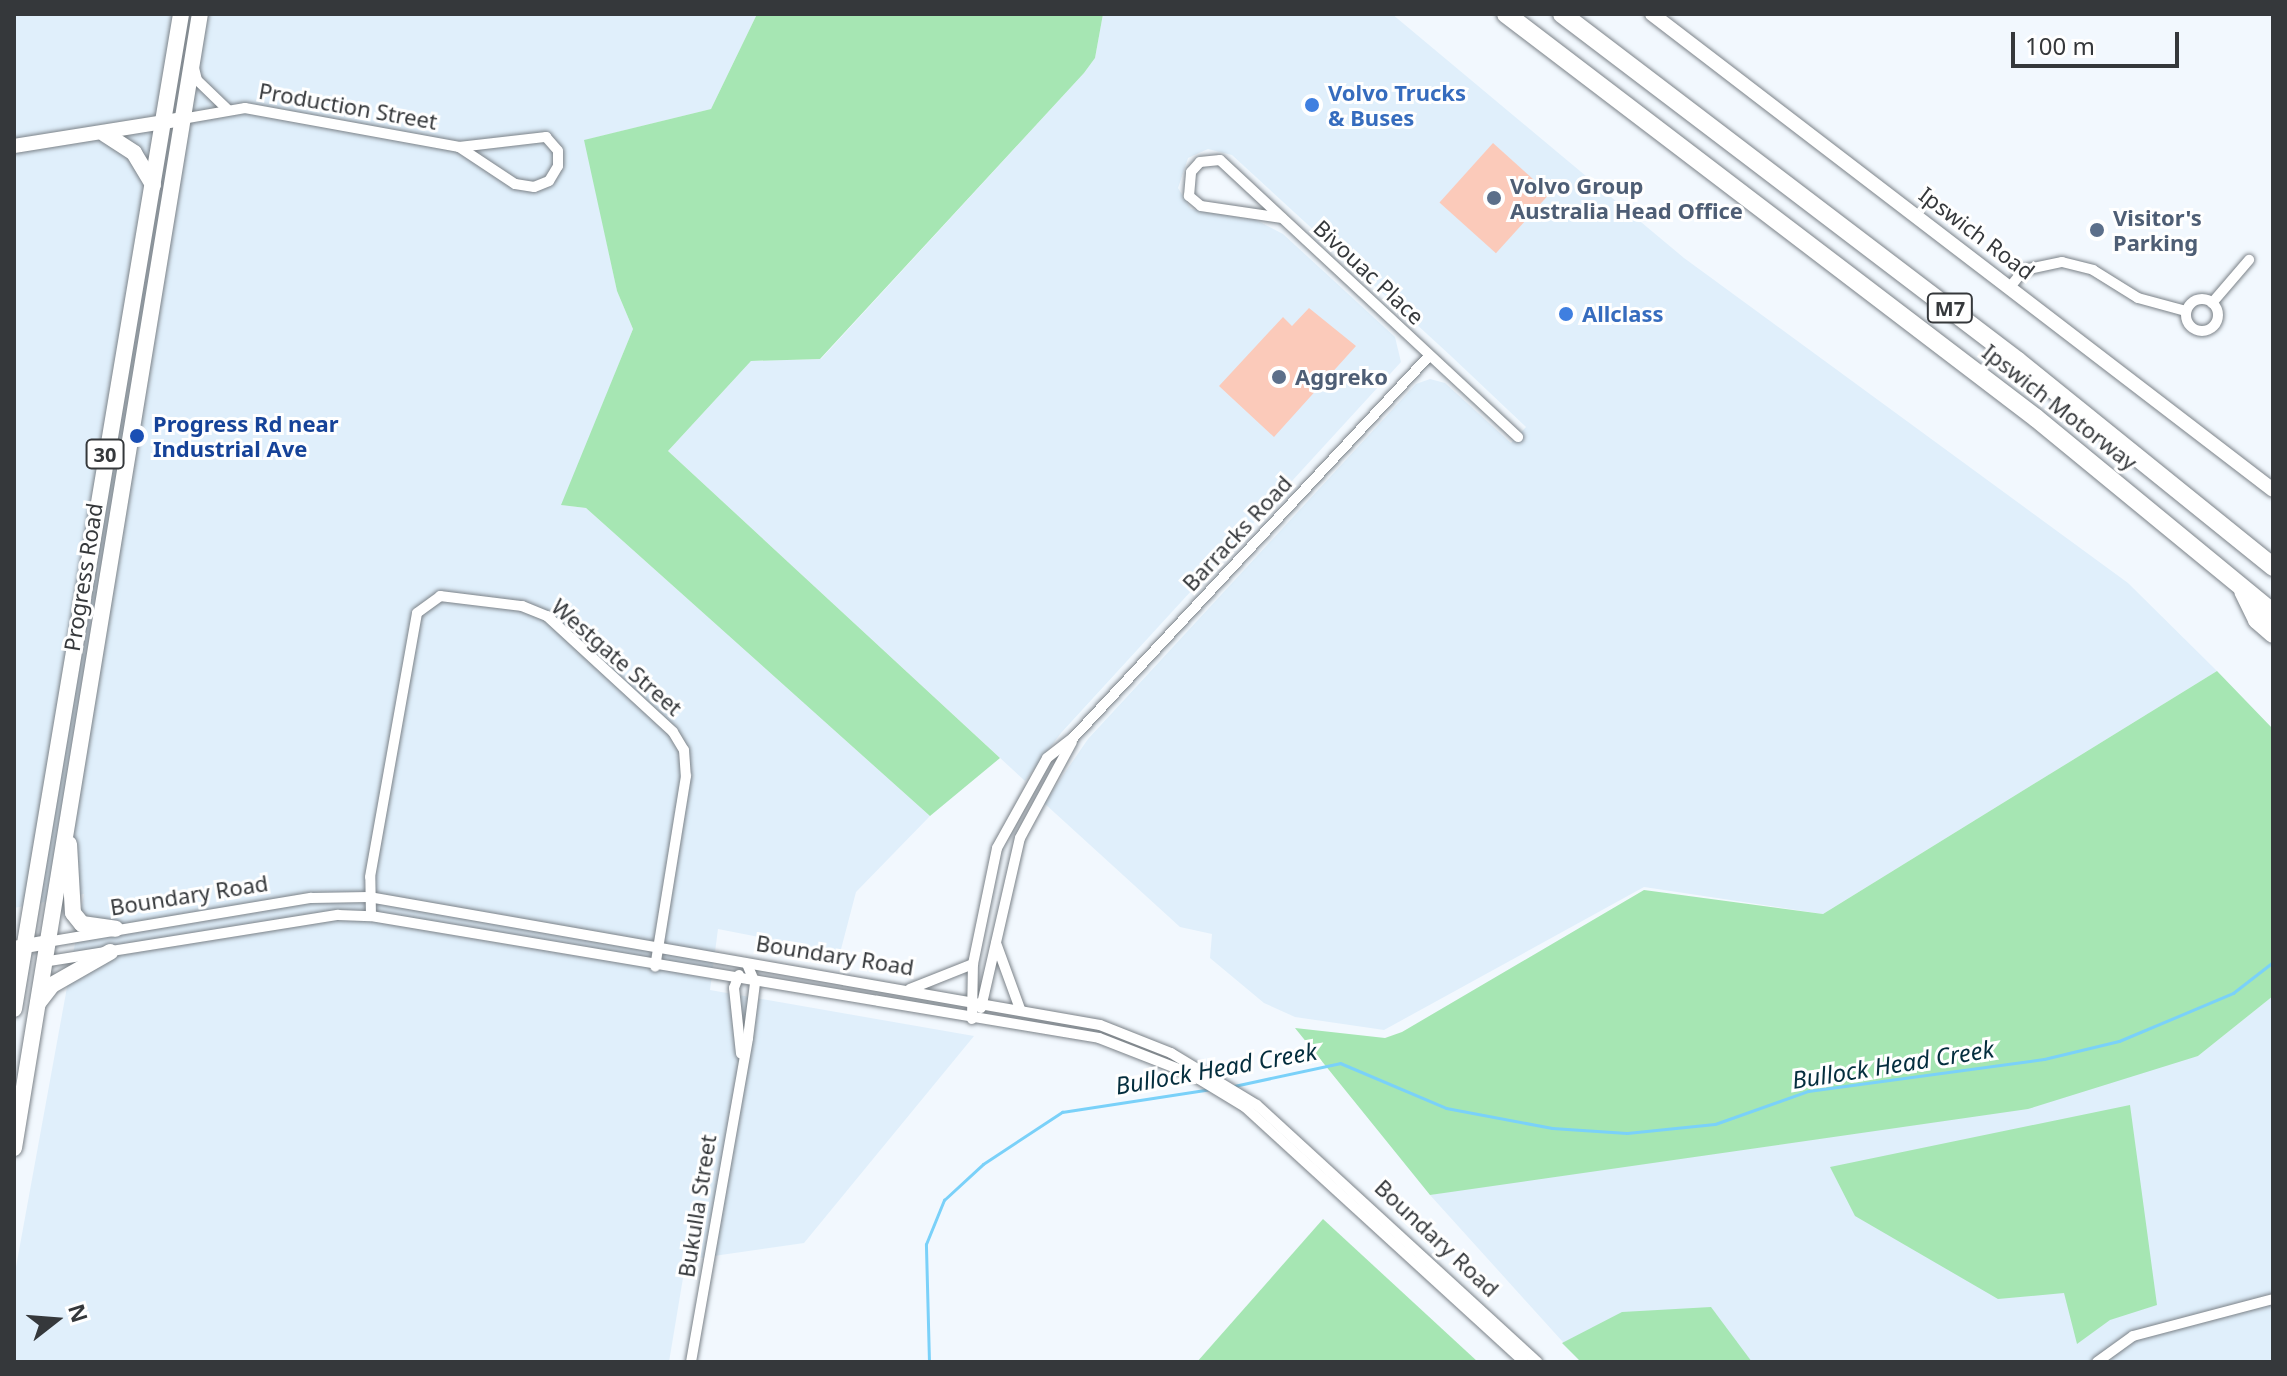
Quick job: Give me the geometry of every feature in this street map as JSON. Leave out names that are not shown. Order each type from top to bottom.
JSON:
[{"type":"highway","name":"Ipswich Motorway","points":[[1506,14],[1992,383],[2273,613]]},
{"type":"highway","name":"Ipswich Motorway","points":[[1562,14],[2018,361],[2273,567]]},
{"type":"highway","points":[[2240,584],[2257,620],[2273,634]]},
{"type":"main road","name":"Progress Road","points":[[14,1009],[19,947],[31,902],[181,14]]},
{"type":"main road","name":"Progress Road","points":[[14,1148],[200,14]]},
{"type":"main road","points":[[105,134],[134,153],[153,185]]},
{"type":"main road","points":[[67,822],[73,913],[82,924],[116,929]]},
{"type":"main road","points":[[14,920],[31,902]]},
{"type":"main road","points":[[38,1003],[52,985],[110,952]]},
{"type":"street","name":"Ipswich Road","points":[[1652,14],[2273,490]]},
{"type":"street","points":[[192,57],[197,80],[227,109]]},
{"type":"street","name":"Production Street","points":[[182,119],[227,109],[459,147],[546,137],[558,151],[558,166],[549,181],[534,187],[515,184],[459,147]]},
{"type":"street","points":[[14,146],[105,134],[182,119]]},
{"type":"street","name":"Bivouac Place","points":[[1282,218],[1201,206],[1189,196],[1191,172],[1200,162],[1220,160],[1518,437]]},
{"type":"street","points":[[2212,303],[2249,260]]},
{"type":"street","points":[[2010,287],[2024,270],[2062,262],[2093,270],[2138,298],[2186,311]]},
{"type":"street","points":[[2186,311],[2198,300],[2212,303]]},
{"type":"street","points":[[2186,311],[2192,328],[2207,330],[2217,319],[2212,303]]},
{"type":"street","name":"Barracks Road","points":[[972,1019],[968,1000],[982,906],[1013,812],[1047,758],[1074,737],[1429,356]]},
{"type":"street","name":"Westgate Street","points":[[371,916],[369,897],[417,613],[440,596],[522,606],[547,616],[673,732],[684,750],[686,776],[655,967]]},
{"type":"street","name":"Barracks Road","points":[[972,1019],[984,1004],[1020,838],[1074,737]]},
{"type":"street","name":"Boundary Road","points":[[19,947],[311,898],[369,897],[747,964],[910,989],[1100,1025],[1168,1057],[1245,1107],[1318,1164],[1537,1362]]},
{"type":"street","name":"Boundary Road","points":[[18,966],[371,916],[655,967],[1099,1038],[1168,1057]]},
{"type":"street","points":[[996,943],[1020,1009]]},
{"type":"street","points":[[736,979],[747,964]]},
{"type":"street","points":[[747,964],[755,983]]},
{"type":"street","points":[[910,989],[973,964]]},
{"type":"street","name":"Bukulla Street","points":[[736,979],[742,1056]]},
{"type":"street","name":"Bukulla Street","points":[[691,1362],[755,983]]},
{"type":"street","name":"Boundary Road","points":[[1318,1164],[1522,1361]]},
{"type":"street","points":[[2097,1362],[2133,1336],[2268,1298],[2273,1288]]},
{"type":"shaded area","points":[[14,14],[757,14],[711,109],[585,140],[617,291],[633,329],[562,505],[586,508],[930,816],[856,892],[840,953],[718,929],[710,990],[974,1036],[804,1243],[686,1260],[669,1362],[14,1362],[14,1278],[84,894],[14,908]]},
{"type":"shaded area","points":[[1103,14],[1392,14],[1684,258],[2128,583],[2217,671],[1823,914],[1644,887],[1384,1030],[1295,1017],[1264,1003],[1210,958],[1212,934],[1180,927],[1044,803],[1088,739],[1416,384],[1430,379],[1445,383],[1511,443],[1526,427],[1451,356],[1232,155],[1208,149],[1188,158],[1178,188],[1191,209],[1256,220],[1283,234],[1395,337],[1401,362],[1061,733],[1025,781],[668,451],[751,361],[821,359],[1084,73],[1095,58]]},
{"type":"shaded area","points":[[2273,996],[2273,1362],[1581,1362],[1430,1195],[2198,1056]]},
{"type":"green space","points":[[757,14],[1103,14],[1095,58],[1084,73],[820,359],[751,361],[668,451],[1000,758],[930,816],[586,508],[561,505],[633,329],[617,291],[584,140],[711,109]]},
{"type":"green space","points":[[2217,671],[2273,729],[2273,996],[2198,1056],[2028,1109],[1430,1195],[1295,1028],[1385,1038],[1402,1032],[1644,890],[1823,914]]},
{"type":"green space","points":[[2130,1105],[2157,1305],[2110,1320],[2077,1344],[2064,1293],[1998,1299],[1855,1216],[1830,1167]]},
{"type":"green space","points":[[1323,1219],[1478,1362],[1197,1362]]},
{"type":"green space","points":[[1711,1307],[1752,1362],[1581,1362],[1562,1343],[1622,1312]]},
{"type":"building","name":"Volvo Group Australia Head Office","points":[[1493,143],[1549,194],[1496,253],[1439,202]]},
{"type":"building","name":"Aggreko","points":[[1309,308],[1356,346],[1274,437],[1219,386],[1283,317],[1292,326]]},
{"type":"waterway","name":"Bullock Head Creek","points":[[1234,1086],[1340,1063],[1446,1108],[1552,1128],[1627,1133],[1715,1124],[1808,1091],[2044,1059],[2119,1041],[2233,993],[2273,962]]},
{"type":"waterway","name":"Bullock Head Creek","points":[[929,1362],[926,1244],[944,1200],[983,1164],[1062,1112],[1211,1089]]},
{"type":"place","name":"Volvo Trucks & Buses","points":[[1312,105]]},
{"type":"place","name":"Volvo Group Australia Head Office","points":[[1494,198]]},
{"type":"place","name":"Visitor's Parking","points":[[2097,230]]},
{"type":"place","name":"Allclass","points":[[1566,314]]},
{"type":"place","name":"Aggreko","points":[[1279,377]]},
{"type":"place","name":"Progress Rd near Industrial Ave","points":[[137,436]]}]
